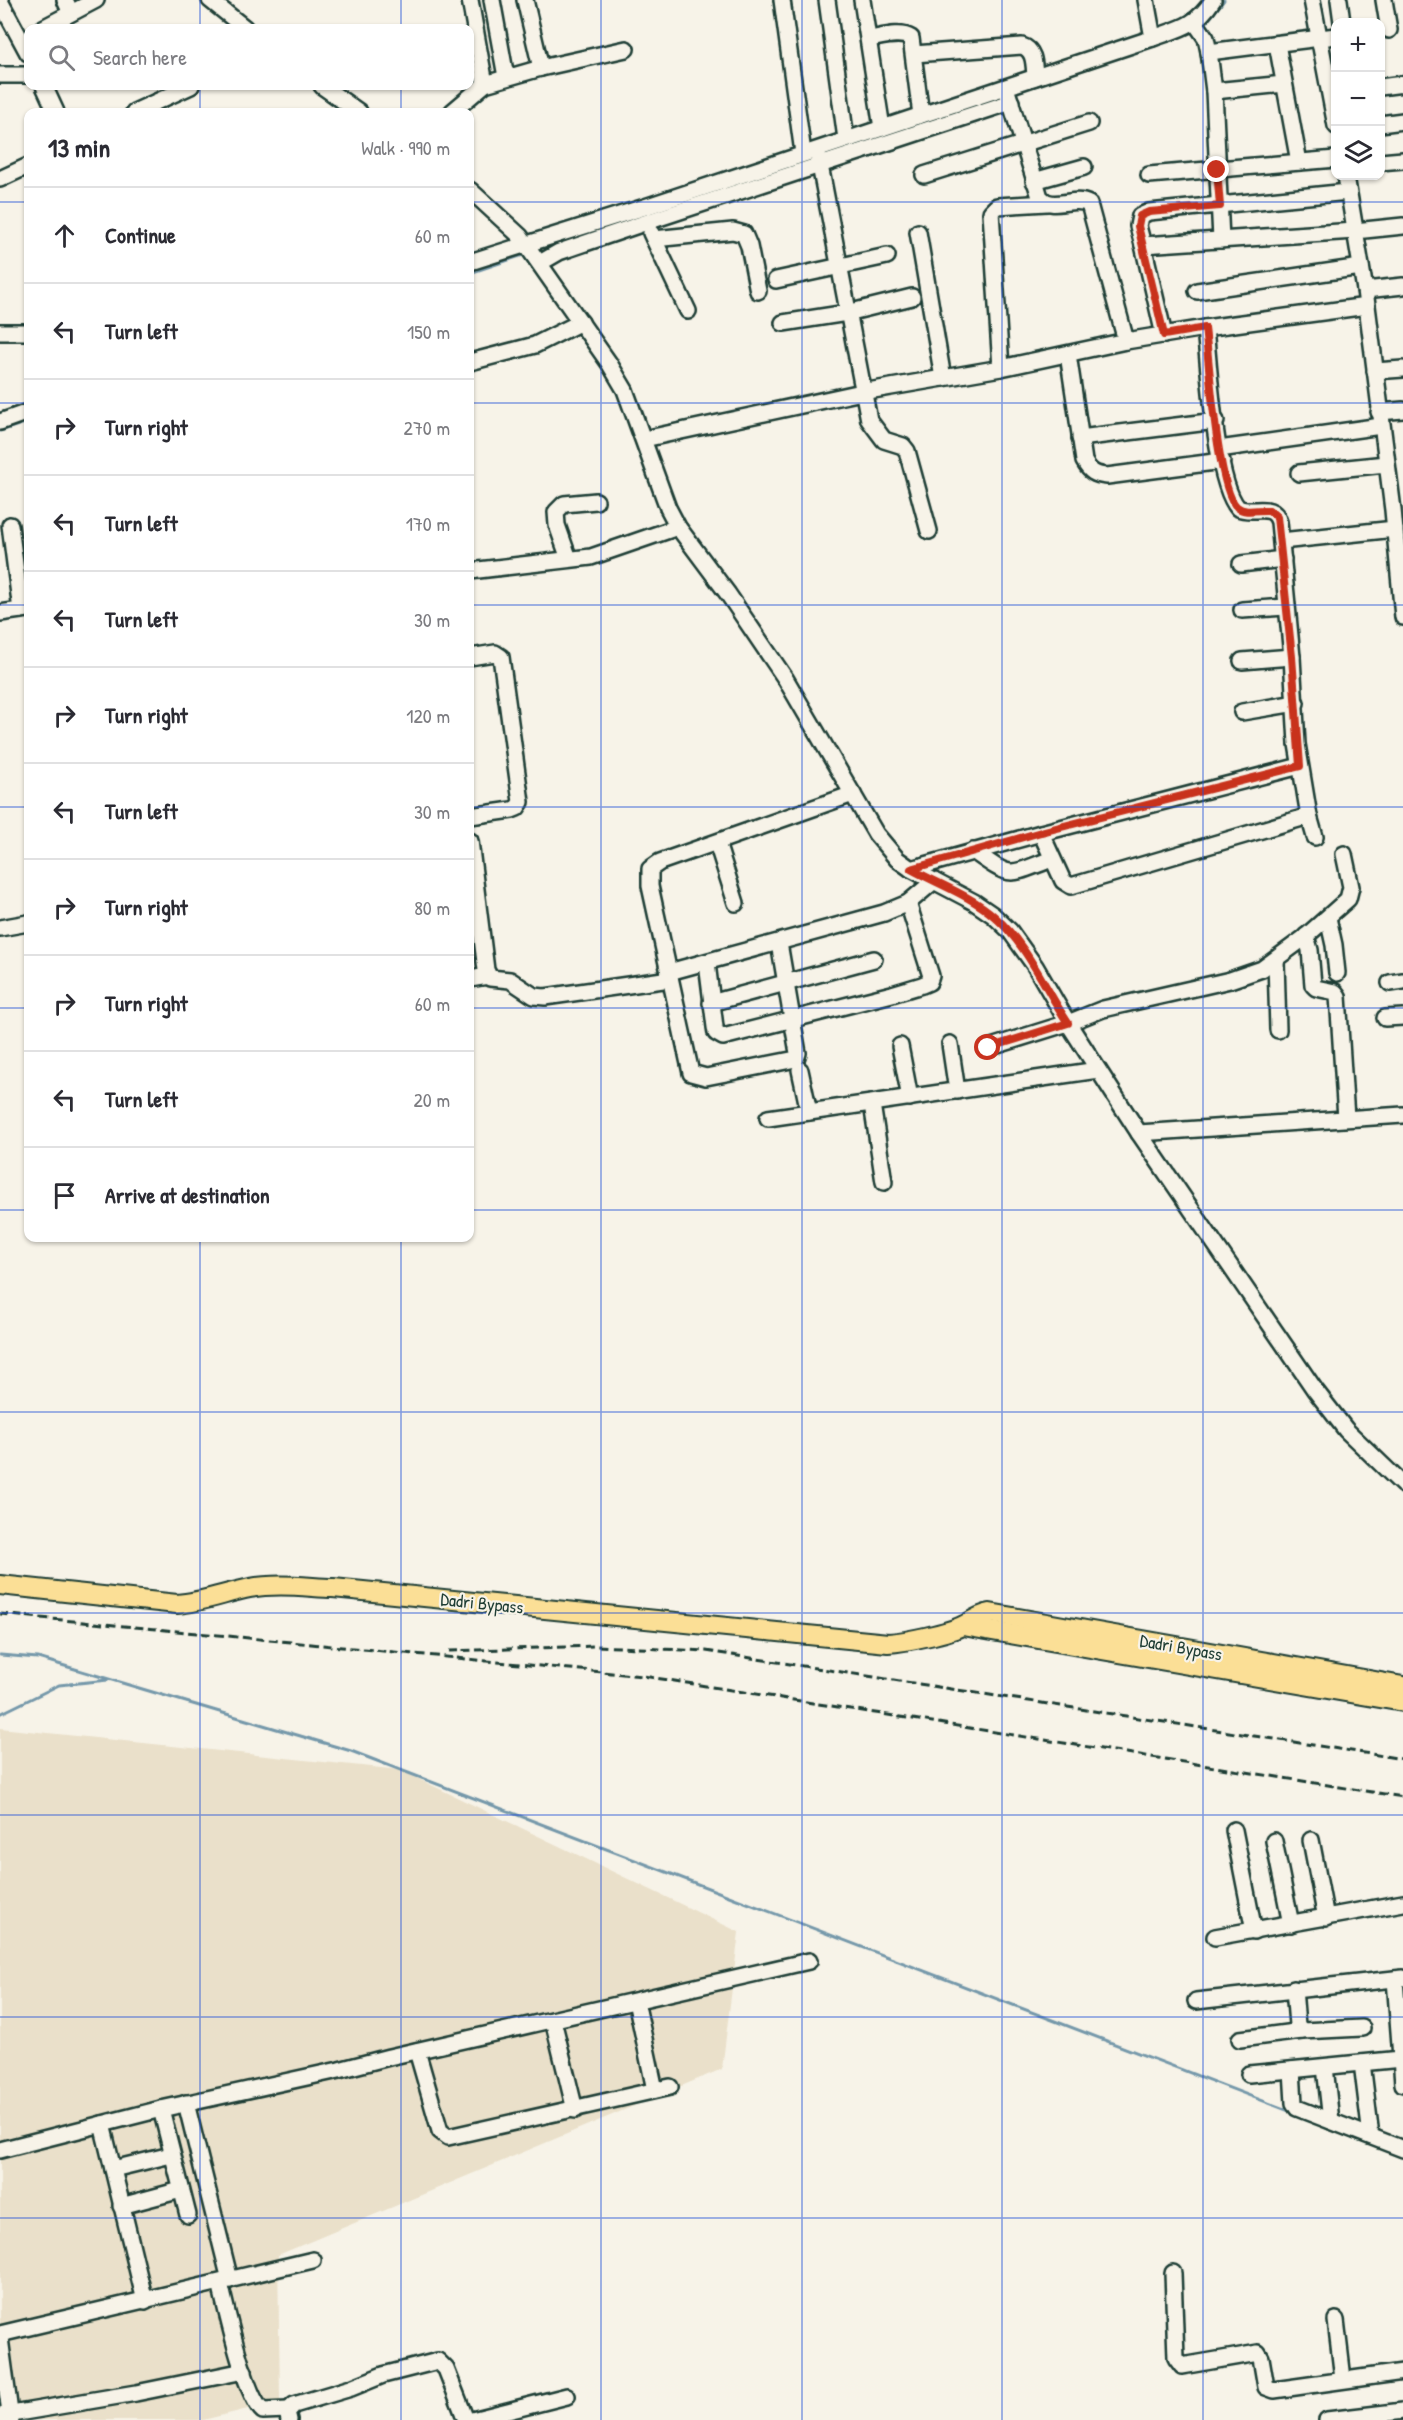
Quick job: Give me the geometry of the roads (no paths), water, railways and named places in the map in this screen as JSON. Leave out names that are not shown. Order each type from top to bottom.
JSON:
[{"type":"main road","name":"Dadri Bypass","points":[[0,1586],[177,1604],[271,1585],[333,1588],[874,1643],[901,1642],[963,1626],[978,1615],[990,1613],[1403,1686]]},
{"type":"main road","name":"Dadri Bypass","points":[[963,1626],[1403,1702]]},
{"type":"street","points":[[48,24],[68,7],[96,0]]},
{"type":"street","points":[[210,0],[240,24]]},
{"type":"street","points":[[470,0],[486,84]]},
{"type":"street","points":[[492,0],[506,77]]},
{"type":"street","points":[[525,0],[541,68]]},
{"type":"street","points":[[782,0],[840,265],[868,420],[887,443],[903,446],[907,451],[930,531]]},
{"type":"street","points":[[827,0],[846,139]]},
{"type":"street","points":[[862,0],[870,39],[882,128]]},
{"type":"street","points":[[1146,0],[1153,38]]},
{"type":"street","points":[[533,254],[648,206],[815,156],[1008,94],[1035,77],[1153,38],[1198,26],[1213,0]]},
{"type":"street","points":[[1312,0],[1331,89]]},
{"type":"street","points":[[1340,0],[1342,18]]},
{"type":"street","points":[[1384,0],[1391,29]]},
{"type":"street","points":[[0,1],[6,23],[24,41]]},
{"type":"street","points":[[1198,26],[1209,52],[1214,92],[1221,240]]},
{"type":"street","points":[[870,39],[907,35],[911,38],[921,115]]},
{"type":"street","points":[[1209,52],[1331,36]]},
{"type":"street","points":[[1277,44],[1299,162]]},
{"type":"street","points":[[914,54],[1022,46],[1027,47],[1032,54],[1035,77]]},
{"type":"street","points":[[457,108],[486,84],[506,77],[626,49]]},
{"type":"street","points":[[0,75],[24,75]]},
{"type":"street","points":[[1214,92],[1284,84]]},
{"type":"street","points":[[1385,86],[1403,84]]},
{"type":"street","points":[[46,90],[54,108]]},
{"type":"street","points":[[148,108],[183,90]]},
{"type":"street","points":[[328,90],[353,108]]},
{"type":"street","points":[[474,261],[559,252],[646,222],[815,156],[846,139],[921,115],[1008,94]]},
{"type":"street","points":[[1008,94],[1040,197],[1047,203]]},
{"type":"street","points":[[1385,123],[1403,121]]},
{"type":"street","points":[[924,175],[1022,142],[1089,123]]},
{"type":"street","points":[[1149,175],[1331,159]]},
{"type":"street","points":[[1385,162],[1403,160]]},
{"type":"street","points":[[1035,181],[1084,166]]},
{"type":"street","points":[[0,179],[24,168]]},
{"type":"street","points":[[1346,180],[1365,290],[1395,529],[1403,617]]},
{"type":"street","points":[[1164,335],[1138,220],[1144,213],[1348,192]]},
{"type":"street","points":[[474,193],[500,215],[533,254],[609,363],[624,390],[668,508],[678,527],[728,594],[785,678],[886,847],[911,869],[993,915],[1010,931],[1035,966],[1068,1023],[1139,1133],[1329,1409],[1367,1451],[1403,1485]]},
{"type":"street","points":[[1001,368],[991,212],[997,206],[1081,201],[1089,204],[1126,341]]},
{"type":"street","points":[[646,222],[688,311]]},
{"type":"street","points":[[1143,245],[1403,226]]},
{"type":"street","points":[[654,239],[732,231],[744,234],[749,246],[758,291]]},
{"type":"street","points":[[918,232],[943,378]]},
{"type":"street","points":[[776,280],[888,256]]},
{"type":"street","points":[[1197,291],[1361,267]]},
{"type":"street","points":[[1365,290],[1403,286]]},
{"type":"street","points":[[783,323],[847,313],[912,297]]},
{"type":"street","points":[[644,439],[862,392],[1001,368],[1126,341],[1367,306]]},
{"type":"street","points":[[474,361],[542,342],[581,322]]},
{"type":"street","points":[[1205,328],[1221,455],[1234,503],[1244,510],[1274,512],[1279,522],[1300,766],[1315,837]]},
{"type":"street","points":[[0,332],[24,332]]},
{"type":"street","points":[[1068,354],[1084,461],[1088,468],[1098,476],[1146,472],[1380,419],[1403,410]]},
{"type":"street","points":[[1375,371],[1403,369]]},
{"type":"street","points":[[0,422],[24,413]]},
{"type":"street","points":[[1080,438],[1216,421]]},
{"type":"street","points":[[1299,473],[1386,464]]},
{"type":"street","points":[[569,559],[557,525],[556,512],[564,504],[596,501]]},
{"type":"street","points":[[10,525],[24,604]]},
{"type":"street","points":[[474,571],[591,557],[678,527]]},
{"type":"street","points":[[1281,541],[1395,529]]},
{"type":"street","points":[[1241,564],[1283,559]]},
{"type":"street","points":[[1242,610],[1286,607]]},
{"type":"street","points":[[0,613],[24,610]]},
{"type":"street","points":[[474,656],[495,653],[501,657],[521,802],[518,808],[512,810],[474,815]]},
{"type":"street","points":[[1242,661],[1292,657]]},
{"type":"street","points":[[1242,712],[1296,703]]},
{"type":"street","points":[[911,869],[1041,832],[1300,766]]},
{"type":"street","points":[[779,943],[798,1053],[796,1059],[706,1077],[695,1076],[689,1069],[648,872],[660,862],[853,794]]},
{"type":"street","points":[[1041,832],[1063,881],[1071,886],[1309,816]]},
{"type":"street","points":[[717,843],[736,903]]},
{"type":"street","points":[[973,851],[1001,871],[1011,874],[1052,859]]},
{"type":"street","points":[[988,1048],[1068,1023],[1103,1009],[1244,977],[1276,961],[1328,918],[1350,896],[1351,887],[1344,854]]},
{"type":"street","points":[[474,978],[488,976],[493,979],[510,980],[534,996],[545,998],[670,975],[884,913],[908,903],[934,881]]},
{"type":"street","points":[[474,899],[476,928],[488,976]]},
{"type":"street","points":[[707,963],[716,1033],[723,1037],[892,994],[928,982],[932,976],[908,903]]},
{"type":"street","points":[[1328,918],[1337,973]]},
{"type":"street","points":[[0,928],[24,924]]},
{"type":"street","points":[[1306,936],[1310,950],[1313,985],[1316,988],[1335,992],[1338,996],[1346,1118]]},
{"type":"street","points":[[711,1002],[874,959]]},
{"type":"street","points":[[1276,961],[1278,1030]]},
{"type":"street","points":[[1385,1018],[1403,1017]]},
{"type":"street","points":[[950,1044],[957,1091]]},
{"type":"street","points":[[900,1046],[910,1098]]},
{"type":"street","points":[[801,1070],[809,1112]]},
{"type":"street","points":[[768,1118],[1098,1070]]},
{"type":"street","points":[[872,1104],[884,1182]]},
{"type":"street","points":[[1139,1133],[1403,1115]]},
{"type":"street","points":[[1234,1830],[1254,1931]]},
{"type":"street","points":[[1311,1840],[1326,1918]]},
{"type":"street","points":[[1274,1841],[1291,1924]]},
{"type":"street","points":[[1215,1937],[1403,1902]]},
{"type":"street","points":[[0,2150],[186,2103],[339,2070],[417,2050],[809,1961]]},
{"type":"street","points":[[1196,2001],[1399,1978],[1403,2084]]},
{"type":"street","points":[[1294,1989],[1297,2025],[1302,2031]]},
{"type":"street","points":[[636,2001],[655,2090]]},
{"type":"street","points":[[553,2020],[575,2110]]},
{"type":"street","points":[[1240,2039],[1302,2031],[1362,2028]]},
{"type":"street","points":[[417,2050],[440,2131],[448,2137],[575,2110],[670,2086]]},
{"type":"street","points":[[1249,2074],[1401,2060]]},
{"type":"street","points":[[1362,2063],[1371,2136]]},
{"type":"street","points":[[1325,2067],[1331,2121]]},
{"type":"street","points":[[1292,2070],[1295,2106],[1302,2112],[1403,2149]]},
{"type":"street","points":[[186,2103],[244,2370],[259,2408],[289,2415],[294,2405],[351,2388],[383,2375],[438,2361],[446,2369],[466,2420]]},
{"type":"street","points":[[161,2109],[188,2215]]},
{"type":"street","points":[[102,2124],[145,2301]]},
{"type":"street","points":[[113,2169],[171,2155]]},
{"type":"street","points":[[121,2206],[182,2190]]},
{"type":"street","points":[[244,2370],[7,2417],[0,2336],[313,2260]]},
{"type":"street","points":[[1173,2273],[1176,2358],[1182,2366],[1255,2352],[1261,2358],[1265,2383],[1270,2390],[1403,2372]]},
{"type":"street","points":[[1336,2320],[1343,2379]]},
{"type":"street","points":[[472,2420],[567,2396]]},
{"type":"street","points":[[1327,2420],[1403,2411]]},
{"type":"waterway","points":[[1203,27],[1224,0]]},
{"type":"waterway","points":[[535,250],[580,235]]},
{"type":"waterway","points":[[474,272],[526,254]]},
{"type":"waterway","points":[[0,431],[24,423]]},
{"type":"waterway","points":[[0,1655],[38,1658],[351,1751],[1292,2112]]},
{"type":"waterway","points":[[0,1714],[59,1685],[108,1680]]},
{"type":"railway","points":[[0,1614],[643,1676],[1403,1797]]},
{"type":"railway","points":[[449,1651],[596,1646],[706,1651],[1403,1759]]}]
